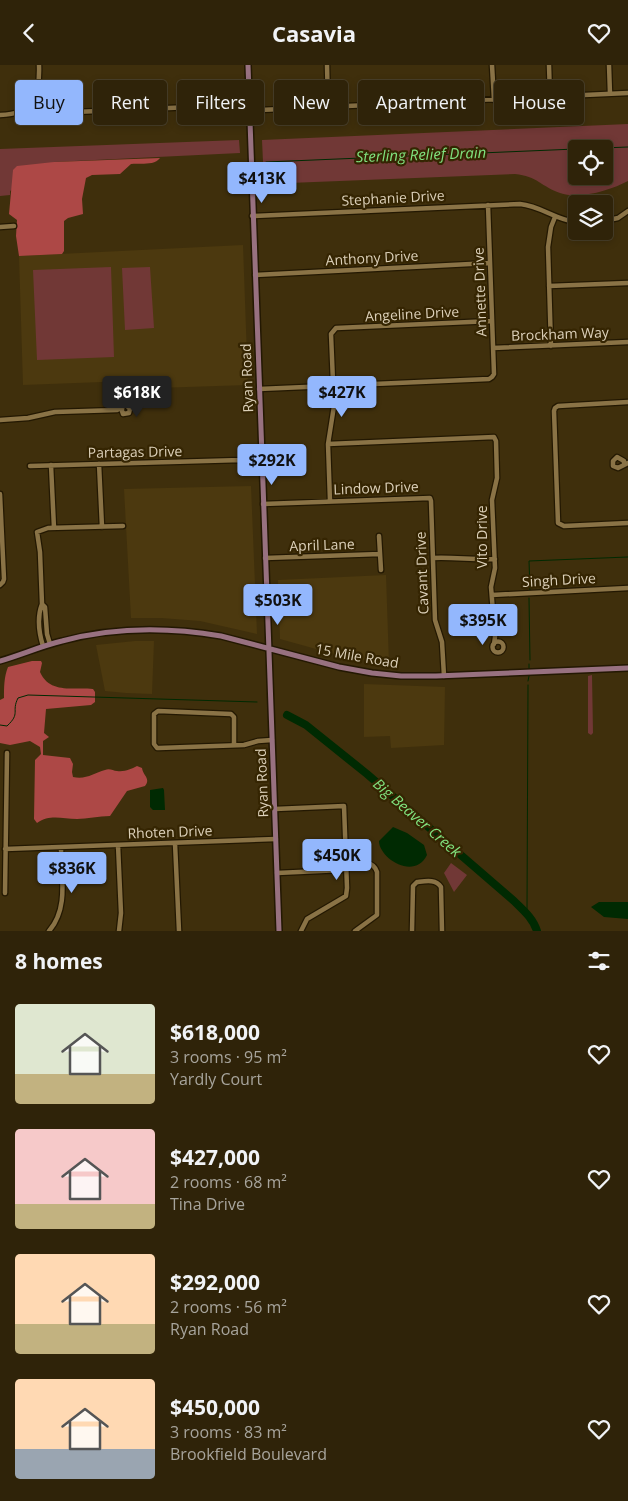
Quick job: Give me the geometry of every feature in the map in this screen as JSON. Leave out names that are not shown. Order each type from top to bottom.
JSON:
[{"type":"main road","name":"Ryan Road","points":[[248,65],[248,80]]},
{"type":"main road","name":"Ryan Road","points":[[249,125],[279,931]]},
{"type":"main road","name":"15 Mile Road","points":[[0,661],[74,637],[108,632],[156,629],[202,633],[339,667],[401,676],[444,676],[628,668]]},
{"type":"street","points":[[39,65],[39,80]]},
{"type":"street","points":[[327,65],[327,80]]},
{"type":"street","points":[[348,106],[494,100],[492,65]]},
{"type":"street","points":[[549,65],[549,80]]},
{"type":"street","points":[[609,65],[610,94]]},
{"type":"street","points":[[584,95],[628,93]]},
{"type":"street","points":[[83,113],[177,108]]},
{"type":"street","points":[[0,115],[15,113]]},
{"type":"street","name":"Stephanie Drive","points":[[252,216],[520,204],[534,206],[555,217]]},
{"type":"street","name":"Annette Drive","points":[[334,386],[489,379],[492,377],[494,374],[488,205]]},
{"type":"street","points":[[613,218],[628,211]]},
{"type":"street","points":[[551,346],[548,241],[555,217],[568,220]]},
{"type":"street","points":[[0,227],[14,226]]},
{"type":"street","name":"Anthony Drive","points":[[255,275],[490,263]]},
{"type":"street","points":[[550,286],[628,283]]},
{"type":"street","name":"Angeline Drive","points":[[334,386],[331,334],[333,330],[492,321]]},
{"type":"street","name":"Brockham Way","points":[[493,348],[628,342]]},
{"type":"street","points":[[259,389],[334,386],[334,406],[328,444],[330,501]]},
{"type":"street","points":[[628,402],[558,406],[554,408],[557,521],[559,524],[564,525],[628,523]]},
{"type":"street","points":[[0,420],[28,418],[55,412],[121,410]]},
{"type":"street","name":"Vito Drive","points":[[328,444],[494,437],[496,441],[497,473],[492,500],[495,559],[492,595],[494,644]]},
{"type":"street","name":"Partagas Drive","points":[[30,466],[241,460],[247,462],[261,459]]},
{"type":"street","points":[[99,464],[102,527]]},
{"type":"street","points":[[51,465],[54,528]]},
{"type":"street","points":[[0,494],[4,579],[0,585]]},
{"type":"street","name":"Lindow Drive","points":[[263,504],[430,498]]},
{"type":"street","name":"Cavant Drive","points":[[430,498],[435,620],[442,642],[444,676]]},
{"type":"street","points":[[43,646],[40,636],[39,613],[42,604],[40,552],[36,533],[40,530],[54,528],[123,526]]},
{"type":"street","points":[[379,536],[380,570]]},
{"type":"street","name":"April Lane","points":[[265,558],[380,554]]},
{"type":"street","points":[[433,558],[495,559]]},
{"type":"street","name":"Singh Drive","points":[[492,595],[628,588]]},
{"type":"street","points":[[42,604],[45,607],[47,634],[50,644]]},
{"type":"street","points":[[495,637],[500,642],[503,647],[499,652],[494,651],[494,644],[500,642]]},
{"type":"street","points":[[234,745],[234,717],[231,714],[158,711],[154,714],[154,744],[158,748],[234,745],[272,740]]},
{"type":"street","points":[[5,893],[7,753]]},
{"type":"street","points":[[275,809],[344,806],[347,863],[346,895],[307,919],[301,931]]},
{"type":"street","name":"Rhoten Drive","points":[[5,849],[276,839]]},
{"type":"street","points":[[175,843],[179,931]]},
{"type":"street","points":[[118,845],[121,913],[119,931]]},
{"type":"street","points":[[50,931],[60,915],[62,902],[61,847]]},
{"type":"street","points":[[347,863],[370,863],[377,873],[377,915],[355,931]]},
{"type":"street","points":[[277,873],[342,870]]},
{"type":"street","points":[[412,931],[413,887],[417,882],[425,881],[434,881],[440,885],[442,931]]},
{"type":"shaded area","name":"Sterling Relief Drain","points":[[628,124],[628,181],[604,191],[585,195],[560,193],[534,179],[515,174],[264,184],[262,140]]},
{"type":"shaded area","points":[[239,140],[240,153],[54,162],[10,191],[10,195],[0,196],[0,149]]},
{"type":"shaded area","points":[[160,158],[151,163],[131,164],[120,174],[92,175],[86,178],[82,199],[83,214],[64,221],[64,251],[62,254],[19,256],[16,236],[17,220],[9,214],[13,170],[17,166],[54,162]]},
{"type":"shaded area","points":[[243,245],[248,385],[156,388],[129,381],[23,385],[19,256]]},
{"type":"shaded area","points":[[111,267],[114,357],[37,360],[33,270]]},
{"type":"shaded area","points":[[150,267],[154,328],[125,330],[122,268]]},
{"type":"shaded area","points":[[251,486],[257,634],[200,621],[131,618],[124,489]]},
{"type":"shaded area","points":[[386,575],[389,664],[345,657],[280,639],[278,580]]},
{"type":"shaded area","points":[[154,641],[152,694],[105,691],[96,645]]},
{"type":"shaded area","points":[[32,661],[41,661],[40,672],[44,679],[56,687],[93,689],[95,692],[95,702],[91,705],[46,709],[44,733],[49,737],[43,741],[43,755],[70,758],[73,764],[73,777],[78,778],[107,769],[120,771],[137,766],[142,768],[147,779],[145,786],[127,791],[110,816],[77,819],[51,818],[37,823],[34,819],[35,760],[41,754],[40,747],[30,741],[10,745],[0,743],[0,700],[4,698],[5,678],[8,667]]},
{"type":"shaded area","points":[[592,675],[593,733],[591,735],[588,733],[588,676]]},
{"type":"shaded area","points":[[364,684],[445,687],[444,745],[391,748],[390,736],[364,737]]},
{"type":"shaded area","points":[[163,788],[165,810],[153,810],[150,807],[150,790]]},
{"type":"shaded area","points":[[393,827],[407,833],[424,845],[427,855],[421,863],[414,866],[398,864],[385,854],[379,841]]},
{"type":"shaded area","points":[[451,863],[467,875],[454,892],[444,873]]},
{"type":"shaded area","points":[[599,902],[628,902],[628,919],[604,917],[591,907]]},
{"type":"waterway","name":"Sterling Relief Drain","points":[[613,148],[628,147]]},
{"type":"waterway","name":"Sterling Relief Drain","points":[[266,162],[568,149]]},
{"type":"waterway","points":[[530,590],[529,561],[628,557]]},
{"type":"waterway","points":[[529,598],[530,660]]},
{"type":"waterway","points":[[529,664],[529,669]]},
{"type":"waterway","points":[[528,681],[529,676]]},
{"type":"waterway","points":[[527,914],[528,685]]},
{"type":"waterway","name":"Big Beaver Creek","points":[[0,725],[7,726],[11,722],[15,715],[15,706],[18,698],[28,695],[257,702]]},
{"type":"waterway","name":"Big Beaver Creek","points":[[287,715],[306,725],[367,774],[514,901],[530,918],[537,931]]}]
